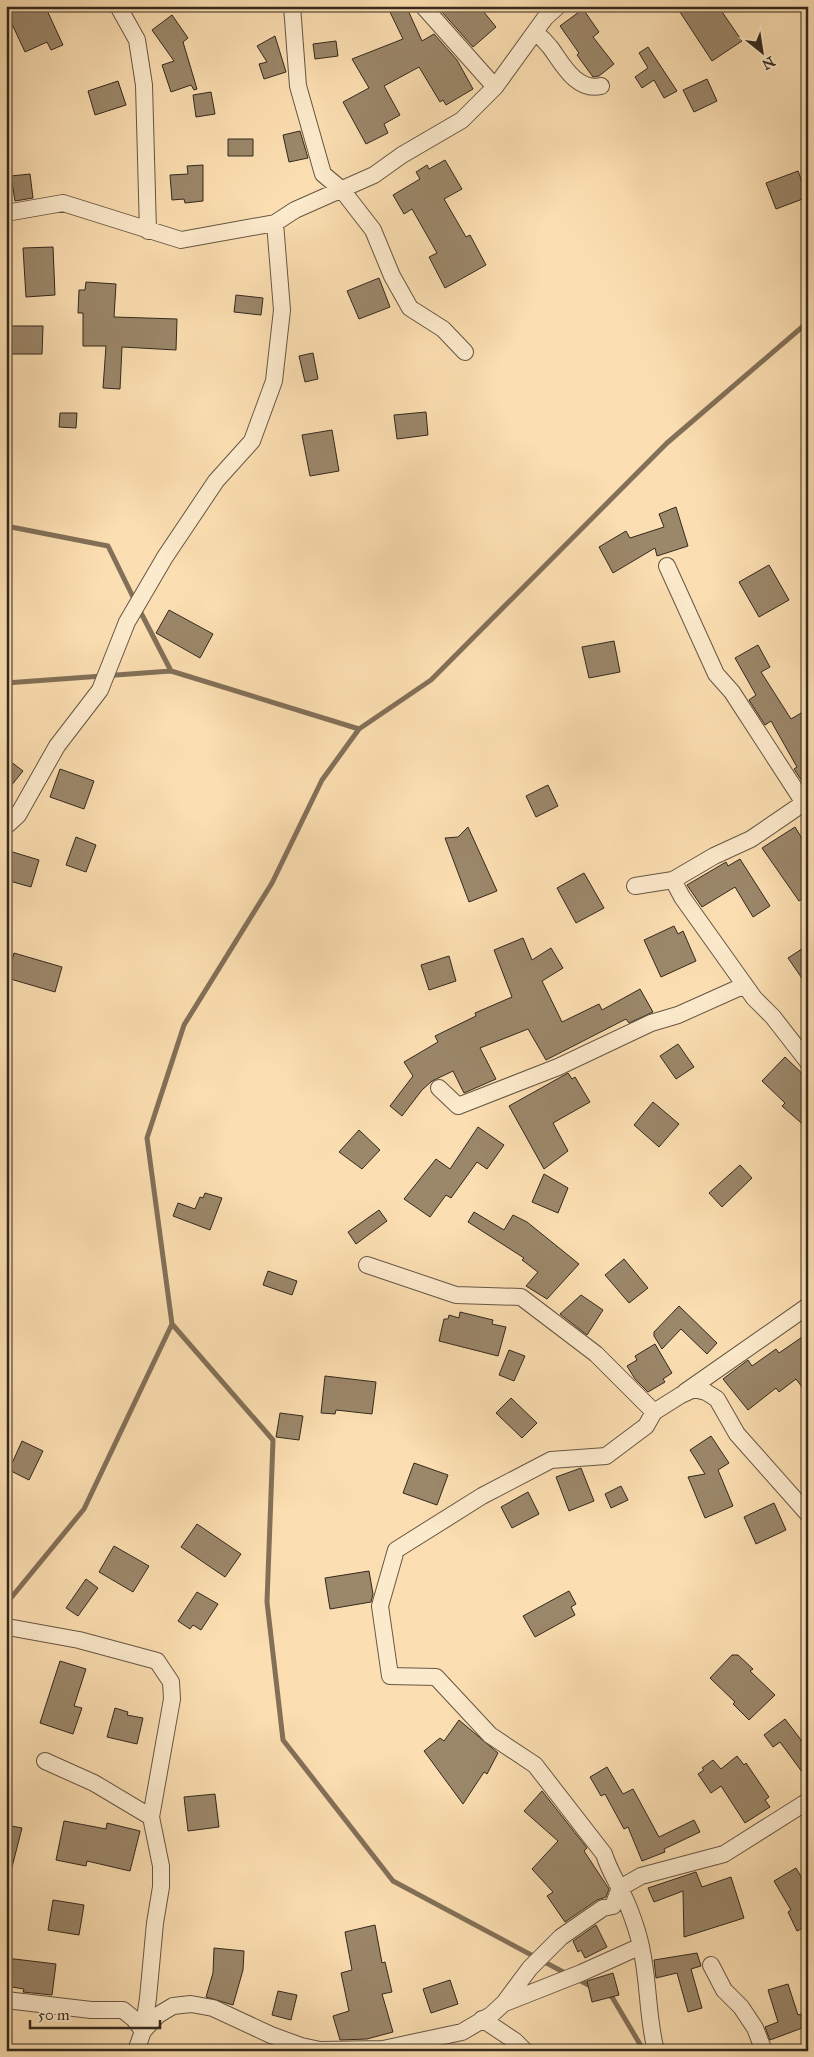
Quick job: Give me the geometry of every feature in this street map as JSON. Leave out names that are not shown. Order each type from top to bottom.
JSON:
[{"type":"street","points":[[118,6],[137,40],[144,85],[148,231]]},
{"type":"street","points":[[292,6],[300,95],[322,174],[342,190],[373,230],[392,276],[410,308],[443,329],[465,352]]},
{"type":"street","points":[[423,6],[494,87]]},
{"type":"street","points":[[6,213],[63,203],[181,240],[275,224],[295,210],[374,175],[402,155],[462,120],[494,87],[536,33],[545,18],[558,6]]},
{"type":"street","points":[[536,33],[550,46],[576,80],[597,87],[601,86]]},
{"type":"street","points":[[6,826],[18,815],[57,746],[100,690],[127,622],[152,583],[165,557],[216,480],[252,441],[274,382],[282,310],[275,224]]},
{"type":"street","points":[[635,886],[673,880],[714,856],[751,839],[806,802],[732,692],[716,674],[667,566]]},
{"type":"street","points":[[673,880],[682,897],[745,985],[808,1062]]},
{"type":"street","points":[[439,1088],[458,1106],[558,1067],[651,1022],[678,1015],[745,985]]},
{"type":"street","points":[[367,1265],[456,1295],[521,1297],[596,1354],[654,1412]]},
{"type":"street","points":[[656,2051],[649,2022],[649,2001],[641,1946],[620,1888],[608,1869],[604,1854],[535,1765],[490,1735],[436,1677],[390,1676],[380,1606],[396,1550],[482,1496],[551,1460],[606,1456],[646,1426],[654,1412],[808,1306]]},
{"type":"street","points":[[681,1395],[694,1389],[706,1392],[717,1399],[737,1434],[808,1514]]},
{"type":"street","points":[[13,1628],[79,1640],[157,1661],[171,1682],[172,1699],[151,1817],[161,1866],[161,1888],[143,2030],[136,2051]]},
{"type":"street","points":[[45,1760],[94,1783],[151,1817]]},
{"type":"street","points":[[143,2030],[158,2015],[173,2006],[191,2004],[212,2008],[232,2015],[301,2046],[320,2050],[383,2049],[462,2032],[491,2015],[504,2003],[530,1968],[561,1937],[603,1908],[612,1906],[620,1888],[641,1876],[724,1854],[808,1801]]},
{"type":"street","points":[[504,2003],[641,1946]]},
{"type":"street","points":[[711,1965],[724,1990],[741,2007],[755,2028],[764,2051]]},
{"type":"street","points":[[6,2000],[91,2010],[123,2010],[143,2030]]},
{"type":"street","points":[[482,2019],[515,2041],[525,2051]]},
{"type":"building","points":[[15,6],[45,6],[63,45],[51,50],[47,42],[25,52],[6,11]]},
{"type":"building","points":[[397,6],[406,6],[422,41],[434,34],[457,60],[473,89],[446,105],[443,100],[440,102],[419,67],[384,86],[400,115],[384,124],[388,133],[366,144],[343,102],[369,88],[352,59],[403,39],[389,10]]},
{"type":"building","points":[[449,6],[479,6],[496,27],[473,47],[442,12]]},
{"type":"building","points":[[676,6],[718,6],[742,41],[712,61]]},
{"type":"building","points":[[583,9],[599,32],[593,37],[614,64],[599,76],[593,77],[560,26]]},
{"type":"building","points":[[172,15],[188,38],[183,42],[197,89],[194,90],[191,85],[171,92],[162,65],[174,61],[152,30]]},
{"type":"building","points":[[275,36],[286,72],[264,79],[259,64],[267,62],[257,46]]},
{"type":"building","points":[[336,41],[338,56],[315,59],[313,44]]},
{"type":"building","points":[[648,47],[677,91],[664,98],[654,80],[642,88],[635,77],[648,68],[639,53]]},
{"type":"building","points":[[707,79],[717,101],[694,112],[683,90]]},
{"type":"building","points":[[118,81],[126,105],[95,115],[88,91]]},
{"type":"building","points":[[211,92],[215,114],[196,117],[193,95]]},
{"type":"building","points":[[300,131],[308,158],[289,162],[283,135]]},
{"type":"building","points":[[228,139],[253,139],[253,156],[228,156]]},
{"type":"building","points":[[445,160],[462,189],[444,199],[466,237],[470,235],[486,265],[445,288],[429,257],[437,253],[412,209],[404,214],[393,195],[420,179],[416,172],[427,165],[429,169]]},
{"type":"building","points":[[203,165],[203,201],[185,203],[184,199],[172,200],[170,175],[188,174],[187,166]]},
{"type":"building","points":[[798,171],[808,197],[776,209],[766,183]]},
{"type":"building","points":[[30,174],[33,198],[15,201],[11,176]]},
{"type":"building","points":[[53,247],[55,295],[26,297],[23,248]]},
{"type":"building","points":[[379,278],[390,307],[359,319],[347,291]]},
{"type":"building","points":[[86,282],[116,284],[114,317],[177,319],[176,350],[122,347],[120,389],[103,388],[106,346],[83,346],[83,313],[78,313],[79,290],[85,290]]},
{"type":"building","points":[[236,295],[263,298],[261,315],[234,312]]},
{"type":"building","points":[[6,326],[43,326],[42,354],[6,354]]},
{"type":"building","points":[[313,353],[318,379],[305,382],[299,356]]},
{"type":"building","points":[[426,412],[428,435],[397,439],[394,415]]},
{"type":"building","points":[[60,413],[77,413],[76,428],[59,427]]},
{"type":"building","points":[[332,430],[339,471],[310,476],[302,435]]},
{"type":"building","points":[[676,507],[688,546],[657,556],[655,548],[613,573],[599,547],[626,531],[630,538],[664,527],[659,514]]},
{"type":"building","points":[[769,565],[789,600],[759,617],[739,582]]},
{"type":"building","points":[[169,610],[213,634],[200,658],[156,633]]},
{"type":"building","points":[[614,641],[620,672],[589,678],[582,647]]},
{"type":"building","points":[[758,645],[770,667],[761,672],[791,719],[808,709],[808,790],[794,769],[797,767],[771,721],[765,725],[749,700],[756,695],[735,658]]},
{"type":"building","points":[[6,758],[23,771],[6,792]]},
{"type":"building","points":[[60,769],[94,781],[84,809],[50,797]]},
{"type":"building","points":[[548,785],[558,806],[536,817],[526,796]]},
{"type":"building","points":[[468,827],[497,891],[469,902],[445,838],[458,837]]},
{"type":"building","points":[[795,827],[808,848],[808,895],[799,901],[762,848]]},
{"type":"building","points":[[76,837],[96,845],[86,872],[66,865]]},
{"type":"building","points":[[6,850],[39,860],[31,887],[6,880]]},
{"type":"building","points":[[740,859],[770,906],[753,917],[735,887],[702,907],[687,885],[726,862],[728,866]]},
{"type":"building","points":[[584,873],[604,908],[576,923],[557,888]]},
{"type":"building","points":[[674,926],[678,934],[683,931],[696,961],[661,977],[644,940]]},
{"type":"building","points":[[523,938],[532,960],[551,948],[563,968],[542,981],[562,1022],[599,1004],[602,1010],[640,989],[653,1012],[629,1023],[626,1019],[546,1060],[528,1029],[480,1048],[496,1079],[464,1093],[453,1071],[432,1081],[422,1090],[402,1116],[390,1106],[413,1076],[404,1062],[438,1042],[435,1036],[476,1016],[475,1013],[512,997],[494,950]]},
{"type":"building","points":[[808,945],[808,987],[788,958]]},
{"type":"building","points":[[14,953],[62,967],[55,992],[7,978]]},
{"type":"building","points":[[449,956],[456,981],[429,990],[421,965]]},
{"type":"building","points":[[678,1044],[694,1067],[676,1079],[660,1056]]},
{"type":"building","points":[[785,1057],[808,1079],[808,1129],[782,1106],[785,1103],[762,1081]]},
{"type":"building","points":[[568,1073],[572,1079],[575,1077],[590,1102],[553,1123],[568,1151],[544,1169],[509,1106]]},
{"type":"building","points":[[653,1102],[679,1124],[659,1147],[634,1125]]},
{"type":"building","points":[[478,1127],[504,1145],[487,1169],[477,1162],[451,1198],[446,1195],[430,1217],[404,1199],[436,1159],[450,1169]]},
{"type":"building","points":[[359,1130],[380,1150],[362,1169],[339,1152]]},
{"type":"building","points":[[740,1165],[752,1178],[722,1207],[709,1193]]},
{"type":"building","points":[[544,1174],[568,1188],[558,1213],[532,1202]]},
{"type":"building","points":[[205,1193],[222,1198],[210,1230],[173,1216],[178,1203],[195,1209],[200,1197],[203,1198]]},
{"type":"building","points":[[379,1210],[387,1221],[356,1244],[348,1232]]},
{"type":"building","points":[[474,1212],[504,1230],[513,1215],[527,1222],[579,1264],[547,1299],[526,1286],[538,1272],[522,1260],[524,1258],[468,1222]]},
{"type":"building","points":[[624,1259],[648,1288],[629,1303],[605,1275]]},
{"type":"building","points":[[268,1271],[297,1281],[292,1295],[263,1285]]},
{"type":"building","points":[[581,1295],[603,1310],[587,1335],[560,1314]]},
{"type":"building","points":[[679,1306],[717,1343],[707,1354],[681,1329],[662,1349],[654,1336],[654,1332]]},
{"type":"building","points":[[460,1312],[493,1320],[492,1324],[506,1327],[498,1356],[439,1341],[444,1319],[448,1319],[449,1315],[459,1318]]},
{"type":"building","points":[[808,1333],[808,1395],[796,1379],[779,1392],[776,1388],[748,1410],[723,1379],[748,1360],[752,1366],[776,1349],[779,1353]]},
{"type":"building","points":[[655,1344],[672,1373],[663,1379],[665,1382],[648,1392],[635,1379],[627,1366],[637,1360],[635,1356]]},
{"type":"building","points":[[509,1350],[525,1356],[514,1381],[499,1375]]},
{"type":"building","points":[[325,1376],[376,1382],[372,1414],[336,1410],[335,1414],[321,1413]]},
{"type":"building","points":[[511,1398],[537,1423],[522,1438],[496,1413]]},
{"type":"building","points":[[280,1413],[303,1416],[299,1440],[276,1437]]},
{"type":"building","points":[[711,1436],[729,1463],[718,1470],[733,1506],[705,1518],[688,1477],[705,1474],[690,1450]]},
{"type":"building","points":[[22,1441],[43,1451],[29,1480],[9,1470]]},
{"type":"building","points":[[414,1463],[448,1475],[437,1505],[403,1493]]},
{"type":"building","points":[[581,1468],[594,1501],[569,1511],[556,1477]]},
{"type":"building","points":[[621,1486],[628,1500],[611,1508],[605,1494]]},
{"type":"building","points":[[528,1492],[539,1514],[512,1528],[501,1507]]},
{"type":"building","points":[[774,1503],[786,1530],[756,1544],[744,1517]]},
{"type":"building","points":[[197,1524],[241,1554],[225,1577],[181,1547]]},
{"type":"building","points":[[114,1546],[149,1566],[133,1592],[99,1572]]},
{"type":"building","points":[[369,1571],[373,1594],[371,1602],[330,1609],[325,1578]]},
{"type":"building","points":[[86,1579],[98,1588],[78,1616],[66,1608]]},
{"type":"building","points":[[569,1591],[576,1604],[571,1607],[575,1615],[535,1637],[523,1616]]},
{"type":"building","points":[[197,1592],[218,1604],[201,1630],[193,1625],[190,1629],[178,1621]]},
{"type":"building","points":[[732,1655],[738,1655],[753,1669],[750,1671],[775,1695],[749,1720],[733,1704],[735,1702],[710,1678]]},
{"type":"building","points":[[60,1661],[86,1669],[74,1706],[82,1708],[73,1734],[40,1723]]},
{"type":"building","points":[[115,1708],[128,1712],[127,1715],[143,1718],[137,1744],[107,1737]]},
{"type":"building","points":[[785,1719],[808,1749],[808,1780],[780,1742],[773,1747],[764,1735]]},
{"type":"building","points":[[459,1720],[498,1753],[487,1774],[484,1772],[463,1804],[424,1751],[440,1738],[444,1741]]},
{"type":"building","points":[[737,1756],[744,1765],[746,1763],[769,1797],[765,1800],[770,1807],[745,1823],[721,1786],[711,1793],[698,1774],[704,1770],[702,1768],[713,1760],[721,1769]]},
{"type":"building","points":[[607,1767],[623,1794],[633,1789],[659,1837],[694,1820],[700,1832],[664,1849],[665,1852],[642,1861],[628,1827],[624,1829],[605,1794],[601,1796],[590,1777]]},
{"type":"building","points":[[542,1791],[587,1848],[584,1851],[609,1889],[606,1897],[597,1900],[565,1922],[547,1896],[553,1892],[532,1869],[558,1841],[524,1811]]},
{"type":"building","points":[[215,1794],[219,1827],[188,1831],[184,1797]]},
{"type":"building","points":[[64,1821],[106,1829],[107,1823],[140,1831],[130,1871],[87,1861],[86,1866],[56,1860]]},
{"type":"building","points":[[6,1825],[22,1828],[11,1871],[6,1870]]},
{"type":"building","points":[[796,1868],[808,1888],[808,1926],[797,1931],[788,1912],[791,1910],[774,1881]]},
{"type":"building","points":[[696,1872],[702,1887],[731,1877],[744,1918],[684,1937],[683,1891],[654,1902],[648,1888]]},
{"type":"building","points":[[53,1900],[84,1905],[79,1935],[48,1930]]},
{"type":"building","points":[[375,1925],[382,1963],[385,1962],[392,1992],[382,1994],[393,2032],[367,2039],[340,2040],[333,2016],[349,2011],[341,1973],[352,1970],[345,1932]]},
{"type":"building","points":[[596,1925],[607,1947],[585,1958],[581,1950],[578,1952],[573,1941]]},
{"type":"building","points":[[214,1948],[244,1951],[243,1970],[233,2005],[206,1997],[213,1973]]},
{"type":"building","points":[[697,1953],[701,1966],[691,1969],[702,2008],[688,2012],[677,1973],[656,1978],[654,1960]]},
{"type":"building","points":[[6,1958],[56,1964],[52,1995],[23,1992],[24,1989],[6,1986]]},
{"type":"building","points":[[613,1973],[619,1995],[592,2002],[587,1981]]},
{"type":"building","points":[[450,1980],[458,2004],[431,2013],[423,1989]]},
{"type":"building","points":[[788,1984],[798,2015],[801,2014],[805,2027],[770,2040],[765,2027],[778,2022],[768,1990]]},
{"type":"building","points":[[278,1991],[297,1995],[291,2020],[272,2015]]},
{"type":"waterway","points":[[6,683],[171,671],[359,729],[431,680],[667,443],[808,322]]},
{"type":"waterway","points":[[6,526],[108,546],[135,601]]},
{"type":"waterway","points":[[139,609],[171,671]]},
{"type":"waterway","points":[[6,1604],[84,1509],[172,1324],[147,1138],[184,1025],[272,883],[322,780],[359,729]]},
{"type":"waterway","points":[[172,1324],[273,1440],[267,1602],[283,1740],[393,1881],[567,1974]]},
{"type":"waterway","points":[[577,1979],[594,1988]]},
{"type":"waterway","points":[[606,1994],[612,1997],[644,2051]]}]
